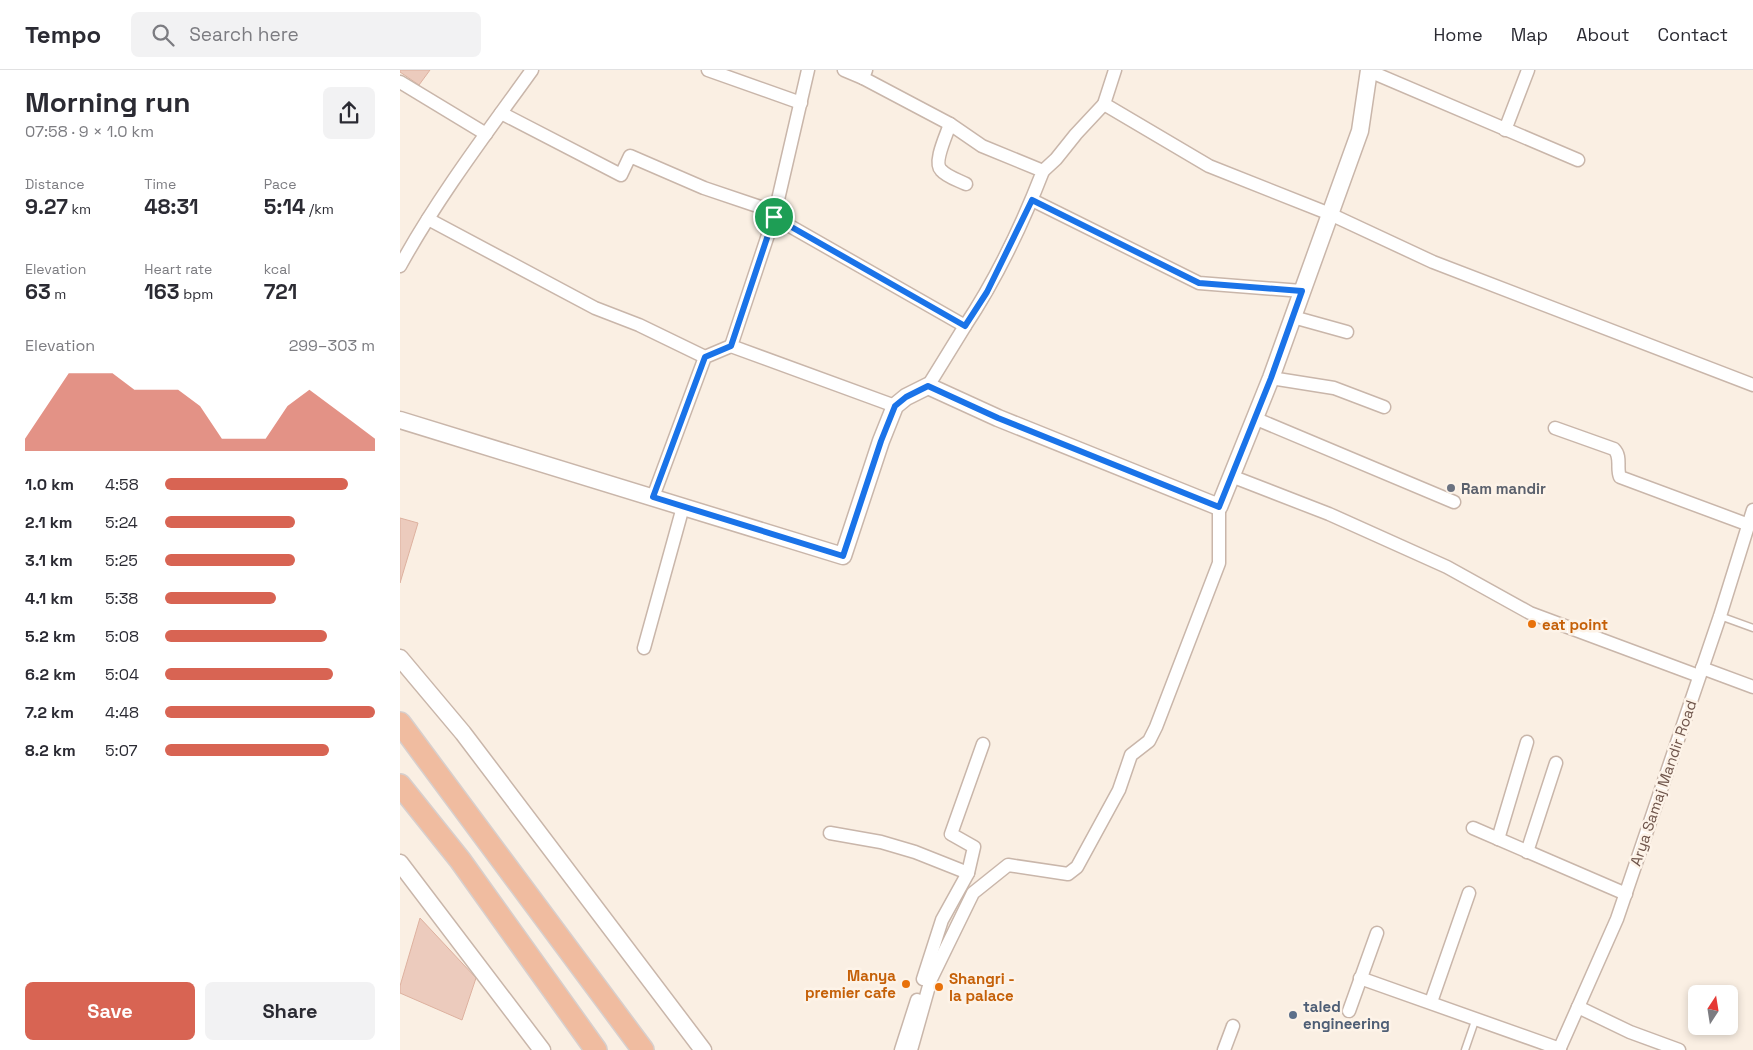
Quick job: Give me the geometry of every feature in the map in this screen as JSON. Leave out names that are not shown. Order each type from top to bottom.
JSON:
[{"type":"highway","points":[[400,723],[643,1050]]},
{"type":"highway","points":[[400,785],[460,860],[596,1050]]},
{"type":"street","points":[[400,266],[416,237],[532,70]]},
{"type":"street","points":[[708,70],[801,103]]},
{"type":"street","points":[[731,346],[775,215],[808,70]]},
{"type":"street","points":[[844,70],[865,74],[950,124],[982,146],[1043,171]]},
{"type":"street","points":[[400,420],[843,556],[881,441],[895,406],[906,397],[928,386],[987,292],[1032,200],[1043,171],[1056,159],[1104,104],[1115,70]]},
{"type":"street","points":[[911,1050],[931,979],[973,893],[1008,865],[1068,874],[1077,868],[1119,790],[1131,755],[1149,741],[1156,727],[1219,563],[1219,507],[1271,378],[1360,131],[1369,70],[1578,160]]},
{"type":"street","points":[[1505,130],[1528,70]]},
{"type":"street","points":[[400,82],[486,134]]},
{"type":"street","points":[[1104,104],[1209,166],[1330,214],[1433,262],[1753,386]]},
{"type":"street","points":[[501,113],[621,175],[630,156],[704,188],[775,215],[965,326]]},
{"type":"street","points":[[950,124],[938,158],[938,167],[966,184]]},
{"type":"street","points":[[1032,200],[1199,283],[1302,291]]},
{"type":"street","points":[[428,220],[595,308],[639,325],[705,357]]},
{"type":"street","points":[[1293,317],[1347,332]]},
{"type":"street","points":[[653,497],[705,357],[731,346],[895,406]]},
{"type":"street","points":[[1271,378],[1334,388],[1384,407]]},
{"type":"street","points":[[928,386],[998,418],[1219,507]]},
{"type":"street","points":[[1254,418],[1454,502]]},
{"type":"street","points":[[1555,428],[1614,449],[1618,456],[1620,478],[1748,526]]},
{"type":"street","points":[[1231,476],[1329,514],[1447,567],[1530,613],[1701,672],[1753,687]]},
{"type":"street","points":[[644,648],[683,507]]},
{"type":"street","name":"Arya Samaj Mandir Road","points":[[1560,1049],[1617,919],[1626,894],[1720,616],[1753,510]]},
{"type":"street","points":[[400,658],[463,733],[703,1050]]},
{"type":"street","points":[[1498,839],[1527,742]]},
{"type":"street","points":[[900,1050],[942,920],[968,873],[974,847],[951,834],[983,744]]},
{"type":"street","points":[[1527,852],[1556,763]]},
{"type":"street","points":[[1473,828],[1626,894]]},
{"type":"street","points":[[830,832],[881,842],[968,873]]},
{"type":"street","points":[[401,870],[542,1050]]},
{"type":"street","points":[[1431,1002],[1469,893]]},
{"type":"street","points":[[1349,1011],[1377,933]]},
{"type":"street","points":[[1360,978],[1560,1049]]},
{"type":"street","points":[[1578,1007],[1630,1032],[1679,1050]]},
{"type":"street","points":[[1224,1050],[1233,1026]]},
{"type":"lane","points":[[1720,616],[1753,628]]},
{"type":"lane","points":[[1465,1050],[1476,1018]]},
{"type":"building","points":[[400,70],[430,70],[419,85],[400,72]]},
{"type":"building","points":[[400,518],[418,523],[400,583]]},
{"type":"building","points":[[420,918],[476,978],[462,1020],[400,993],[400,986]]},
{"type":"place","name":"Ram mandir","points":[[1451,488]]},
{"type":"place","name":"eat point","points":[[1532,624]]},
{"type":"place","name":"Manya premier cafe","points":[[906,984]]},
{"type":"place","name":"Shangri - la palace","points":[[939,987]]},
{"type":"place","name":"taled engineering","points":[[1293,1015]]},
{"type":"route","points":[[1032,200],[1199,283],[1302,291],[1271,378],[1219,507],[998,418],[928,386],[906,397],[895,406],[881,441],[843,556],[653,497],[705,357],[731,346],[774,217],[965,326],[987,292],[1032,200]]}]
